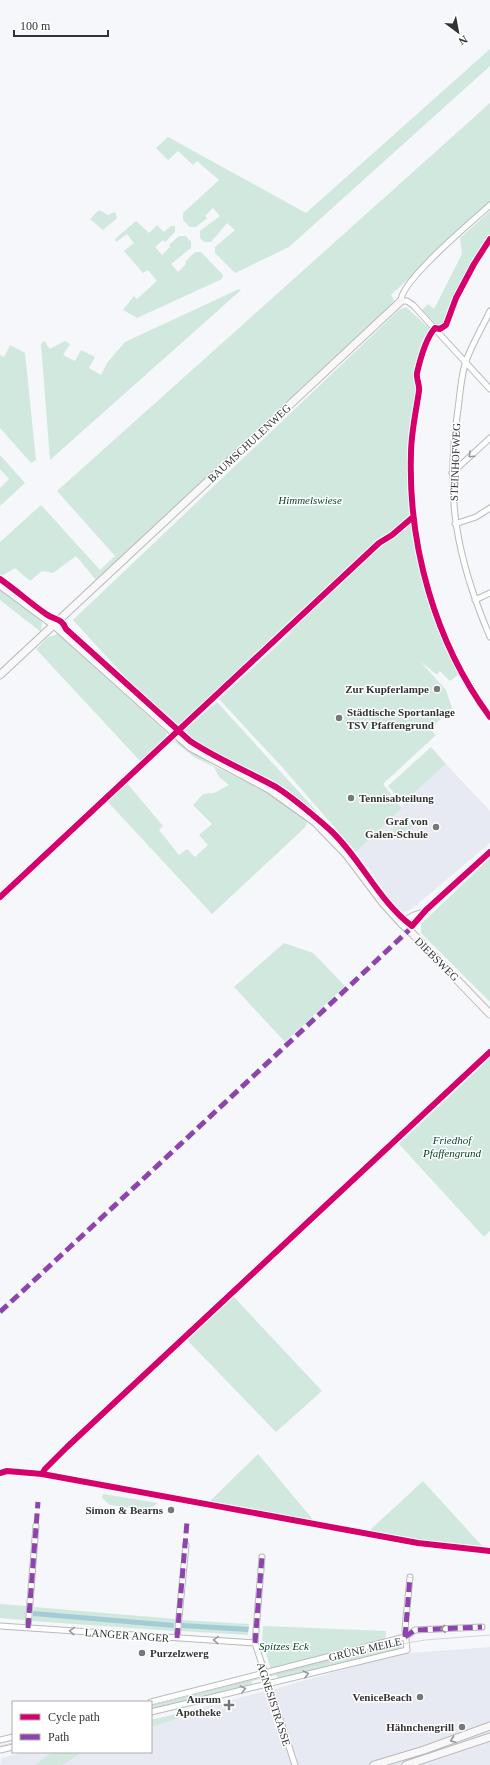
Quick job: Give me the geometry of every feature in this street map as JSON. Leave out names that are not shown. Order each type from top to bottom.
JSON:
[{"type":"main road","name":"BAUMSCHULENWEG","points":[[0,675],[401,301]]},
{"type":"main road","name":"DIEBSWEG","points":[[0,585],[54,625],[190,747],[209,759],[269,789],[315,822],[346,854],[383,903],[401,923],[411,928],[490,1014]]},
{"type":"main road","points":[[374,1765],[424,1750],[490,1726]]},
{"type":"main road","points":[[406,1765],[490,1737]]},
{"type":"street","name":"BAUMSCHULENWEG","points":[[401,301],[401,296],[408,282],[490,206]]},
{"type":"street","points":[[401,301],[410,302],[465,364],[490,389]]},
{"type":"street","name":"STEINHOFWEG","points":[[490,311],[465,364],[454,434],[452,472],[455,524],[466,577],[490,637]]},
{"type":"street","points":[[452,472],[490,438]]},
{"type":"street","points":[[455,524],[476,518],[490,508]]},
{"type":"street","points":[[474,600],[490,593]]},
{"type":"street","points":[[411,928],[426,910],[490,852]]},
{"type":"street","points":[[401,923],[426,910]]},
{"type":"street","points":[[28,1628],[36,1526]]},
{"type":"street","points":[[177,1638],[186,1545]]},
{"type":"street","points":[[254,1643],[262,1557]]},
{"type":"street","points":[[405,1638],[410,1576]]},
{"type":"street","name":"LANGER ANGER","points":[[0,1626],[254,1643]]},
{"type":"street","points":[[405,1638],[415,1630],[482,1627]]},
{"type":"street","name":"GRÜNE MEILE","points":[[152,1702],[405,1638],[407,1650],[152,1712]]},
{"type":"street","name":"AGNESISTRASSE","points":[[254,1643],[294,1765]]},
{"type":"street","points":[[0,1740],[12,1737]]},
{"type":"street","points":[[0,1750],[12,1747]]},
{"type":"shaded area","name":"Graf von Galen-Schule","points":[[446,764],[490,811],[490,843],[414,907],[406,912],[399,911],[356,852],[402,808],[403,803]]},
{"type":"shaded area","points":[[490,1647],[490,1765],[0,1765],[1,1758],[21,1753],[152,1753],[152,1720],[278,1688],[397,1654]]},
{"type":"green space","points":[[490,49],[490,66],[289,247],[235,273],[215,253],[215,247],[235,230],[227,223],[211,242],[204,242],[200,238],[200,231],[220,216],[213,208],[205,216],[207,218],[196,227],[190,227],[183,220],[183,213],[219,180],[197,161],[193,165],[178,151],[168,160],[156,148],[168,137],[306,213]]},
{"type":"green space","points":[[490,103],[490,203],[391,295],[394,300],[389,307],[97,581],[76,556],[53,573],[42,571],[30,581],[15,568],[0,577],[0,542],[41,505],[100,570],[115,556],[57,491]]},
{"type":"green space","points":[[99,210],[108,215],[115,212],[117,218],[103,230],[90,219]]},
{"type":"green space","points":[[490,211],[490,235],[465,276],[444,324],[437,325],[422,310],[428,304],[434,309],[462,254],[460,238]]},
{"type":"green space","points":[[136,221],[149,233],[157,225],[164,232],[171,226],[175,226],[175,232],[165,242],[163,240],[155,247],[162,255],[170,247],[169,245],[179,236],[186,236],[191,242],[191,248],[171,264],[178,272],[195,252],[201,252],[223,275],[222,279],[137,318],[123,310],[134,296],[137,299],[157,281],[148,270],[143,273],[124,251],[134,243],[127,234],[116,242],[115,239]]},
{"type":"green space","points":[[239,289],[241,290],[50,460],[41,344],[44,341],[50,349],[65,341],[70,344],[63,355],[75,361],[81,350],[95,357],[89,368],[101,375],[107,363],[125,342]]},
{"type":"green space","name":"Himmelswiese","points":[[406,307],[430,329],[414,371],[418,383],[410,424],[408,453],[410,517],[387,537],[385,535],[213,696],[175,728],[137,690],[73,620],[399,310]]},
{"type":"green space","points":[[10,345],[25,353],[36,460],[31,463],[0,428],[0,355],[4,357]]},
{"type":"green space","points":[[0,455],[25,483],[0,506],[0,488],[9,479],[0,469]]},
{"type":"green space","name":"Städtische Sportanlage TSV Pfaffengrund","points":[[412,521],[418,557],[436,621],[460,673],[450,681],[440,671],[437,675],[420,661],[446,690],[452,708],[430,729],[436,735],[383,784],[402,808],[356,852],[283,768],[219,699],[294,630],[277,642],[343,579]]},
{"type":"green space","points":[[0,589],[42,622],[41,632],[0,600]]},
{"type":"green space","points":[[58,634],[167,733],[165,740],[141,762],[36,649],[48,637]]},
{"type":"green space","points":[[217,702],[319,814],[281,788],[200,746],[182,732]]},
{"type":"green space","points":[[177,741],[212,765],[272,795],[307,820],[306,826],[299,833],[212,914],[106,800],[126,782],[163,826],[159,830],[179,855],[187,849],[195,857],[208,845],[199,835],[212,824],[193,805],[203,794],[214,793],[229,785],[219,777],[214,767],[194,757],[175,742],[169,743]]},
{"type":"green space","points":[[431,747],[446,764],[403,803],[388,786]]},
{"type":"green space","points":[[407,815],[416,824],[400,839],[392,830]]},
{"type":"green space","points":[[490,858],[490,1002],[421,933],[421,924]]},
{"type":"green space","points":[[284,943],[313,953],[345,986],[285,1042],[234,987]]},
{"type":"green space","name":"Friedhof Pfaffengrund","points":[[490,1058],[490,1231],[484,1237],[399,1144]]},
{"type":"green space","points":[[233,1296],[322,1391],[276,1432],[187,1340]]},
{"type":"green space","points":[[258,1454],[315,1522],[208,1503]]},
{"type":"green space","points":[[423,1481],[484,1548],[441,1544],[369,1531]]},
{"type":"green space","points":[[103,1494],[158,1503],[147,1510],[110,1505],[102,1498]]},
{"type":"green space","points":[[0,1604],[27,1606],[25,1620],[0,1618]]},
{"type":"green space","points":[[34,1607],[175,1619],[174,1631],[32,1621]]},
{"type":"green space","points":[[182,1620],[249,1624],[248,1635],[181,1631]]},
{"type":"green space","name":"Spitzes Eck","points":[[263,1626],[386,1631],[385,1641],[271,1669],[262,1641]]},
{"type":"green space","points":[[399,1641],[402,1644],[401,1649],[278,1679],[275,1672]]},
{"type":"green space","points":[[251,1679],[252,1685],[152,1710],[152,1704]]},
{"type":"green space","points":[[190,1711],[191,1714],[152,1727],[152,1720]]},
{"type":"green space","points":[[51,1753],[81,1753],[62,1765],[36,1765]]},
{"type":"water","points":[[33,1611],[174,1623],[174,1628],[33,1616]]},
{"type":"water","points":[[182,1623],[249,1627],[248,1632],[182,1628]]},
{"type":"tram line","points":[[152,1705],[401,1644],[425,1640],[490,1635]]},
{"type":"tram line","points":[[0,1746],[12,1743]]},
{"type":"marked path","points":[[0,1312],[409,930]]},
{"type":"marked path","points":[[28,1628],[38,1502]]},
{"type":"marked path","points":[[177,1638],[187,1522]]},
{"type":"marked path","points":[[255,1643],[262,1557]]},
{"type":"marked path","points":[[405,1637],[410,1577]]},
{"type":"marked path","points":[[405,1637],[415,1630],[482,1627]]},
{"type":"cycle path","points":[[490,239],[474,264],[456,298],[446,325],[440,329],[435,328],[424,349],[417,373],[419,391],[411,446],[411,488],[414,523],[420,558],[429,592],[440,625],[454,657],[471,688],[490,717]]},
{"type":"cycle path","points":[[0,897],[379,543],[392,535],[413,517]]},
{"type":"cycle path","points":[[0,579],[46,614],[62,623],[66,629],[190,741],[221,759],[276,787],[310,812],[340,840],[389,905],[412,926],[426,910],[490,852]]},
{"type":"cycle path","points":[[42,1474],[67,1447],[490,1052]]},
{"type":"cycle path","points":[[0,1473],[7,1471],[42,1474],[418,1543],[490,1551]]},
{"type":"place","name":"Zur Kupferlampe","points":[[437,689]]},
{"type":"place","name":"Städtische Sportanlage TSV Pfaffengrund","points":[[339,718]]},
{"type":"place","name":"Tennisabteilung","points":[[351,798]]},
{"type":"place","name":"Graf von Galen-Schule","points":[[436,827]]},
{"type":"place","name":"Simon & Bearns","points":[[171,1510]]},
{"type":"place","name":"Purzelzwerg","points":[[142,1653]]},
{"type":"place","name":"VeniceBeach","points":[[420,1697]]},
{"type":"place","name":"Aurum Apotheke","points":[[229,1705]]},
{"type":"place","name":"Hähnchengrill","points":[[462,1727]]}]
